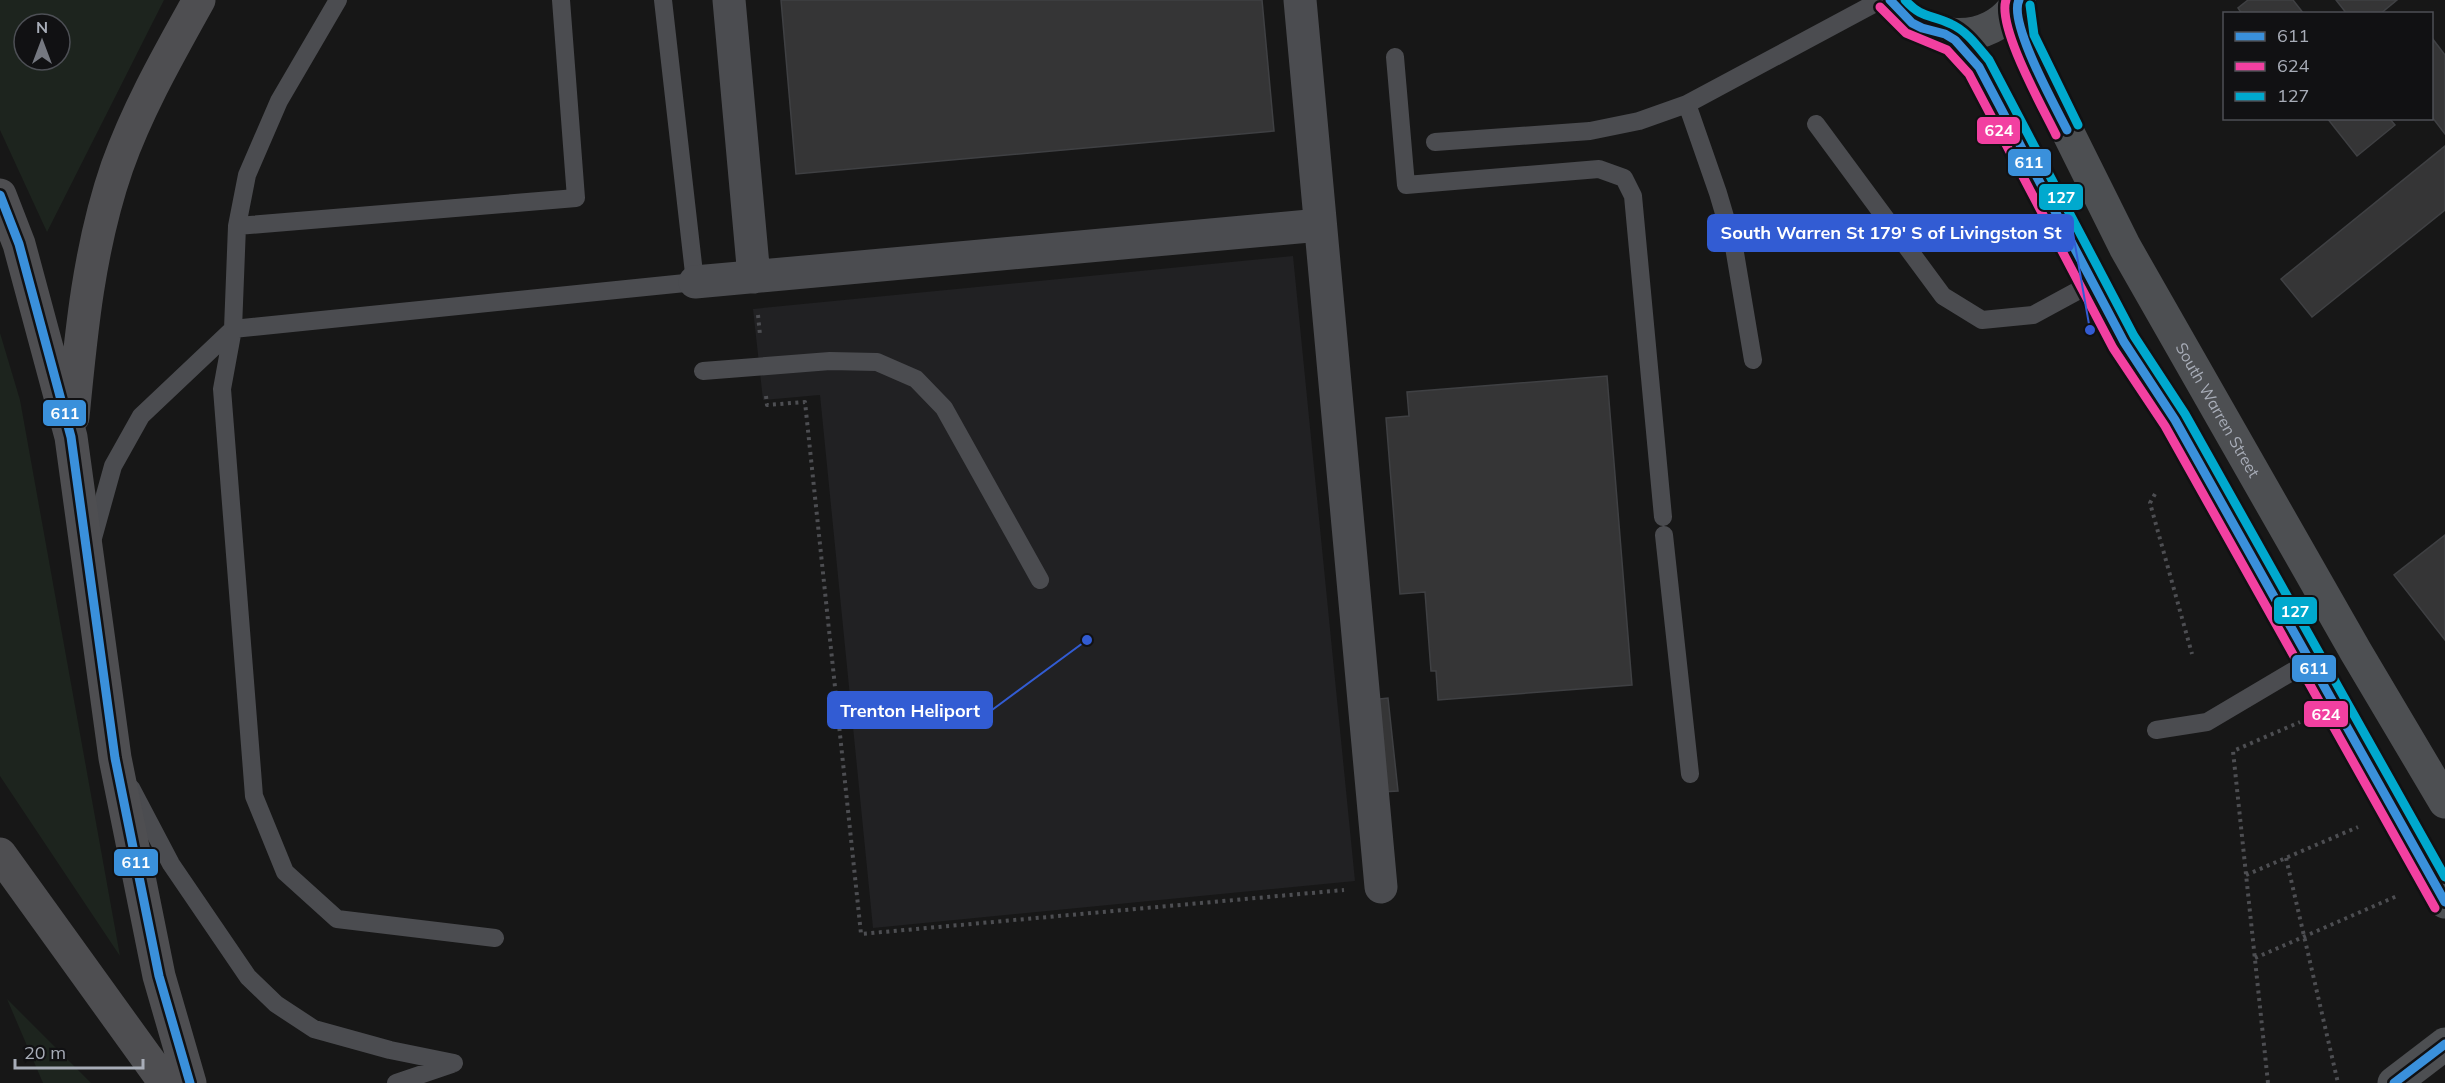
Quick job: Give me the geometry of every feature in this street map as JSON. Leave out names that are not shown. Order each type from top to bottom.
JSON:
[{"type":"highway","points":[[70,437],[84,312],[99,229],[117,166],[157,76],[199,0]]},
{"type":"highway","points":[[0,195],[19,244],[70,437],[115,758],[159,976],[190,1083]]},
{"type":"highway","points":[[0,854],[165,1083]]},
{"type":"main road","points":[[1890,0],[1912,22],[1922,28],[1947,35],[1968,34],[1989,28],[2003,18],[2017,3]]},
{"type":"main road","name":"South Warren Street","points":[[2017,3],[2023,39],[2030,56],[2125,247],[2355,652],[2445,802]]},
{"type":"main road","points":[[1947,35],[1970,55],[1984,76],[2124,342],[2175,420],[2445,902]]},
{"type":"main road","points":[[2394,1083],[2445,1044]]},
{"type":"street","points":[[729,0],[754,277]]},
{"type":"street","points":[[1300,0],[1381,887]]},
{"type":"street","points":[[695,282],[1320,225]]},
{"type":"lane","points":[[338,0],[279,101],[247,175],[237,226],[233,329],[222,389],[254,796],[285,872],[337,919],[495,938]]},
{"type":"lane","points":[[237,226],[576,198],[561,0]]},
{"type":"lane","points":[[86,560],[113,466],[141,416],[233,329],[695,282],[663,0]]},
{"type":"lane","points":[[1435,142],[1590,131],[1639,121],[1687,104],[1881,0]]},
{"type":"lane","points":[[1395,57],[1406,185],[1599,169],[1624,178],[1633,196],[1663,526],[1689,774]]},
{"type":"lane","points":[[1687,104],[1734,247],[1753,360]]},
{"type":"lane","points":[[1816,124],[1943,296],[1982,320],[2033,315],[2092,283]]},
{"type":"lane","points":[[703,371],[830,361],[877,362],[916,379],[944,408],[1040,580]]},
{"type":"lane","points":[[2156,730],[2207,722],[2310,661]]},
{"type":"lane","points":[[115,758],[171,864],[248,977],[276,1004],[314,1029],[390,1050],[454,1063],[396,1083]]},
{"type":"path","points":[[754,277],[767,405],[805,402],[861,934],[1381,887]]},
{"type":"path","points":[[2155,494],[2150,503],[2192,654]]},
{"type":"path","points":[[2268,1083],[2233,751],[2302,721]]},
{"type":"path","points":[[2246,875],[2359,827]]},
{"type":"path","points":[[2286,858],[2338,1083]]},
{"type":"path","points":[[2255,957],[2397,896]]},
{"type":"shaded area","points":[[0,0],[164,0],[47,232],[0,130]]},
{"type":"shaded area","points":[[1293,256],[1355,881],[873,928],[820,395],[763,400],[753,309]]},
{"type":"shaded area","points":[[0,333],[20,400],[120,956],[0,776]]},
{"type":"shaded area","points":[[7,999],[91,1083],[43,1083]]},
{"type":"building","points":[[781,0],[1262,0],[1274,131],[796,174]]},
{"type":"building","points":[[2248,0],[2293,0],[2302,12],[2241,12],[2238,8]]},
{"type":"building","points":[[2336,0],[2397,0],[2382,12],[2345,12]]},
{"type":"building","points":[[2433,39],[2445,55],[2445,134],[2433,118]]},
{"type":"building","points":[[2329,120],[2391,120],[2395,125],[2357,156]]},
{"type":"building","points":[[2445,146],[2445,210],[2312,317],[2281,279]]},
{"type":"building","points":[[1607,376],[1632,685],[1438,700],[1436,671],[1431,671],[1425,592],[1400,594],[1386,418],[1409,416],[1407,392]]},
{"type":"building","points":[[2445,535],[2445,640],[2394,575]]},
{"type":"building","points":[[1388,698],[1398,791],[1381,792],[1371,700]]},
{"type":"transit line","name":"611","points":[[1890,0],[1912,23],[1945,34],[1955,40],[1979,67],[2124,342],[2175,420],[2445,902]]},
{"type":"transit line","name":"127","points":[[1905,0],[1922,13],[1957,27],[1989,60],[2134,336],[2185,414],[2445,877]]},
{"type":"transit line","name":"624","points":[[2006,0],[2005,12],[2014,47],[2056,135]]},
{"type":"transit line","name":"611","points":[[2019,0],[2017,11],[2026,44],[2067,130]]},
{"type":"transit line","name":"127","points":[[2030,5],[2034,35],[2078,125]]},
{"type":"transit line","name":"624","points":[[1880,7],[1906,33],[1947,50],[1969,74],[2113,348],[2165,426],[2435,908]]},
{"type":"transit line","name":"611","points":[[0,195],[19,244],[71,437],[115,758],[159,976],[190,1083]]},
{"type":"transit line","name":"611","points":[[2394,1083],[2445,1044]]},
{"type":"place","name":"South Warren St 179' S of Livingston St","points":[[2090,330]]},
{"type":"place","name":"Trenton Heliport","points":[[1087,640]]}]
